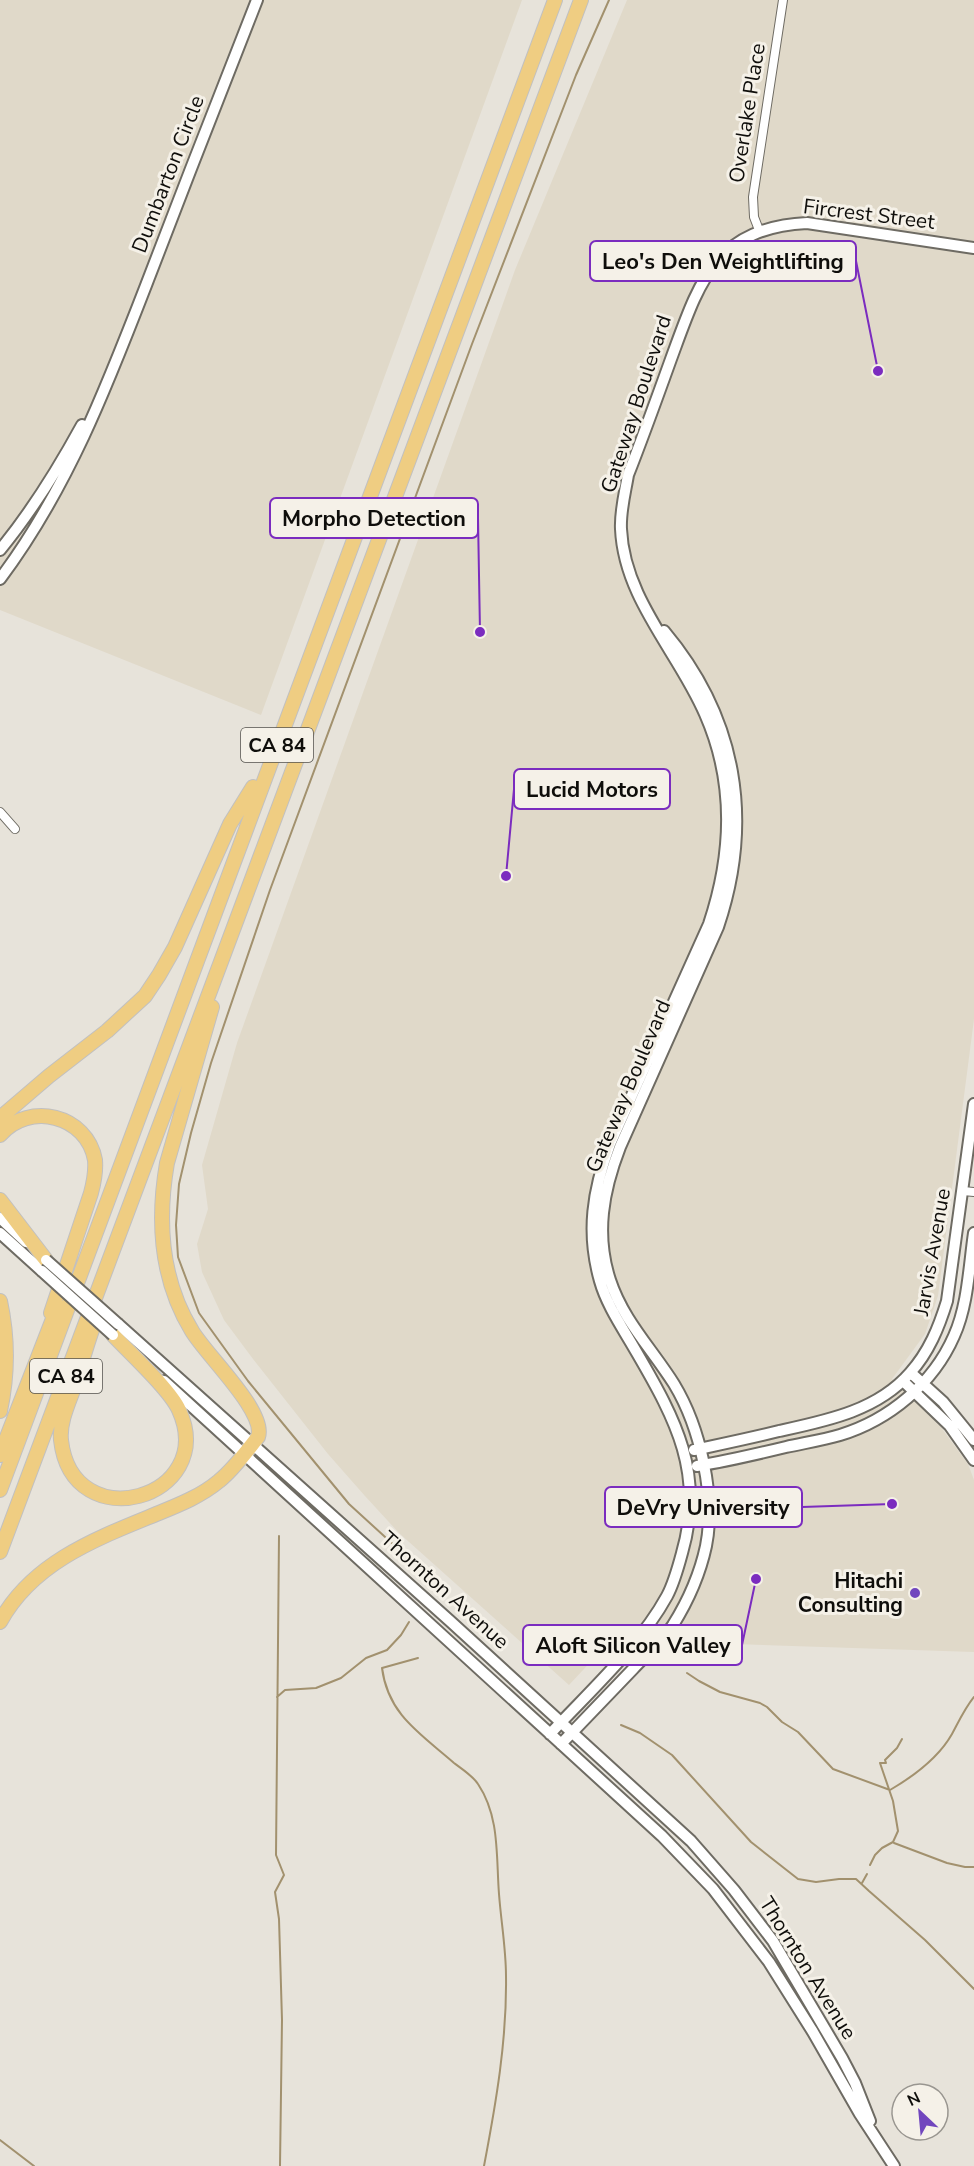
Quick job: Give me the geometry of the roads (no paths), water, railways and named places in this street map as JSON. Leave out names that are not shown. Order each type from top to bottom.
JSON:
[{"type":"highway","name":"CA 84","points":[[0,1455],[81,1248],[547,0]]},
{"type":"highway","name":"CA 84","points":[[0,1490],[555,0]]},
{"type":"highway","name":"CA 84","points":[[0,1552],[581,0]]},
{"type":"highway","points":[[0,1118],[107,1031],[145,996],[175,947],[230,824],[253,788]]},
{"type":"highway","points":[[0,1622],[24,1589],[58,1560],[100,1537],[182,1504],[218,1482],[248,1449],[260,1430],[254,1413],[192,1332],[172,1289],[162,1240],[161,1215],[167,1163],[246,892]]},
{"type":"highway","points":[[0,1135],[14,1123],[29,1116],[46,1115],[60,1118],[74,1125],[84,1135],[95,1160],[95,1176],[91,1193],[22,1395]]},
{"type":"highway","points":[[115,1330],[179,1409],[186,1442],[182,1459],[174,1474],[160,1487],[144,1496],[126,1500],[109,1498],[92,1491],[78,1480],[69,1467],[60,1436],[63,1419],[132,1199]]},
{"type":"highway","points":[[0,1200],[44,1265]]},
{"type":"highway","points":[[0,1300],[7,1343],[0,1411]]},
{"type":"street","name":"Dumbarton Circle","points":[[0,579],[46,512],[70,467],[116,362],[257,0]]},
{"type":"street","name":"Overlake Place","points":[[759,231],[754,217],[753,197],[783,0]]},
{"type":"street","name":"Fircrest Street","points":[[759,231],[783,224],[807,223],[974,248]]},
{"type":"street","name":"Gateway Boulevard","points":[[550,1734],[632,1646],[652,1620],[668,1594],[688,1534],[691,1498],[685,1452],[671,1414],[604,1291],[591,1230],[597,1182],[610,1144],[709,924],[718,895],[727,835],[727,803],[723,773],[705,714],[637,592],[624,556],[621,528],[628,475],[690,304],[719,258],[737,243],[759,231]]},
{"type":"street","name":"Dumbarton Circle","points":[[0,550],[61,463],[116,362]]},
{"type":"street","name":"Gateway Boulevard","points":[[561,1744],[672,1627],[692,1591],[707,1543],[707,1491],[701,1449],[686,1408],[673,1383],[620,1305],[610,1279],[601,1229],[603,1203],[609,1175],[718,927],[728,898],[737,835],[737,802],[732,771],[726,743],[714,710],[680,650],[650,614]]},
{"type":"street","points":[[0,812],[15,829]]},
{"type":"street","name":"Jarvis Avenue","points":[[685,1452],[835,1418],[861,1408],[907,1377],[938,1329],[947,1301],[968,1192],[974,1104]]},
{"type":"street","points":[[0,1218],[44,1265]]},
{"type":"street","points":[[0,1233],[44,1265]]},
{"type":"street","name":"Jarvis Avenue","points":[[688,1467],[840,1435],[868,1424],[919,1388],[939,1364],[954,1336],[964,1304],[974,1233]]},
{"type":"street","name":"Thornton Avenue","points":[[44,1265],[248,1449],[561,1722],[691,1841],[755,1915],[790,1969],[855,2083],[873,2133]]},
{"type":"street","points":[[907,1377],[958,1419],[974,1440]]},
{"type":"street","points":[[919,1388],[974,1460]]},
{"type":"street","name":"Thornton Avenue","points":[[248,1449],[550,1734],[662,1836],[713,1889],[736,1916],[789,1992],[860,2114],[894,2166]]},
{"type":"waterway","points":[[437,1592],[440,1588],[438,1583],[349,1504],[248,1381],[199,1313],[178,1257],[176,1225],[179,1184],[211,1063],[270,890],[472,344],[576,75],[609,0]]},
{"type":"waterway","points":[[279,1536],[276,1855],[284,1875],[275,1892],[279,1919],[282,2020],[280,2166]]},
{"type":"waterway","points":[[277,1697],[285,1690],[316,1688],[341,1678],[366,1658],[387,1650],[409,1622]]},
{"type":"waterway","points":[[418,1658],[382,1668],[391,1699],[418,1733],[476,1781],[490,1810],[496,1837],[506,2000],[500,2071],[484,2166]]},
{"type":"waterway","points":[[687,1673],[720,1692],[767,1707],[782,1722],[798,1732],[833,1769],[890,1790],[908,1779],[933,1758],[947,1742],[974,1697]]},
{"type":"waterway","points":[[621,1725],[640,1733],[672,1755],[751,1842],[798,1879],[816,1882],[856,1879],[925,1940],[974,1989]]},
{"type":"waterway","points":[[870,1865],[875,1855],[893,1842],[898,1831],[893,1801],[880,1763],[886,1763],[885,1760],[902,1739]]},
{"type":"waterway","points":[[894,1843],[947,1863],[974,1867]]},
{"type":"waterway","points":[[862,1883],[867,1874]]},
{"type":"waterway","points":[[0,2140],[34,2166]]},
{"type":"place","name":"Leo's Den Weightlifting","points":[[878,371]]},
{"type":"place","name":"Morpho Detection","points":[[480,632]]},
{"type":"place","name":"Lucid Motors","points":[[506,876]]},
{"type":"place","name":"DeVry University","points":[[892,1504]]},
{"type":"place","name":"Aloft Silicon Valley","points":[[756,1579]]},
{"type":"place","name":"Hitachi Consulting","points":[[915,1593]]}]
